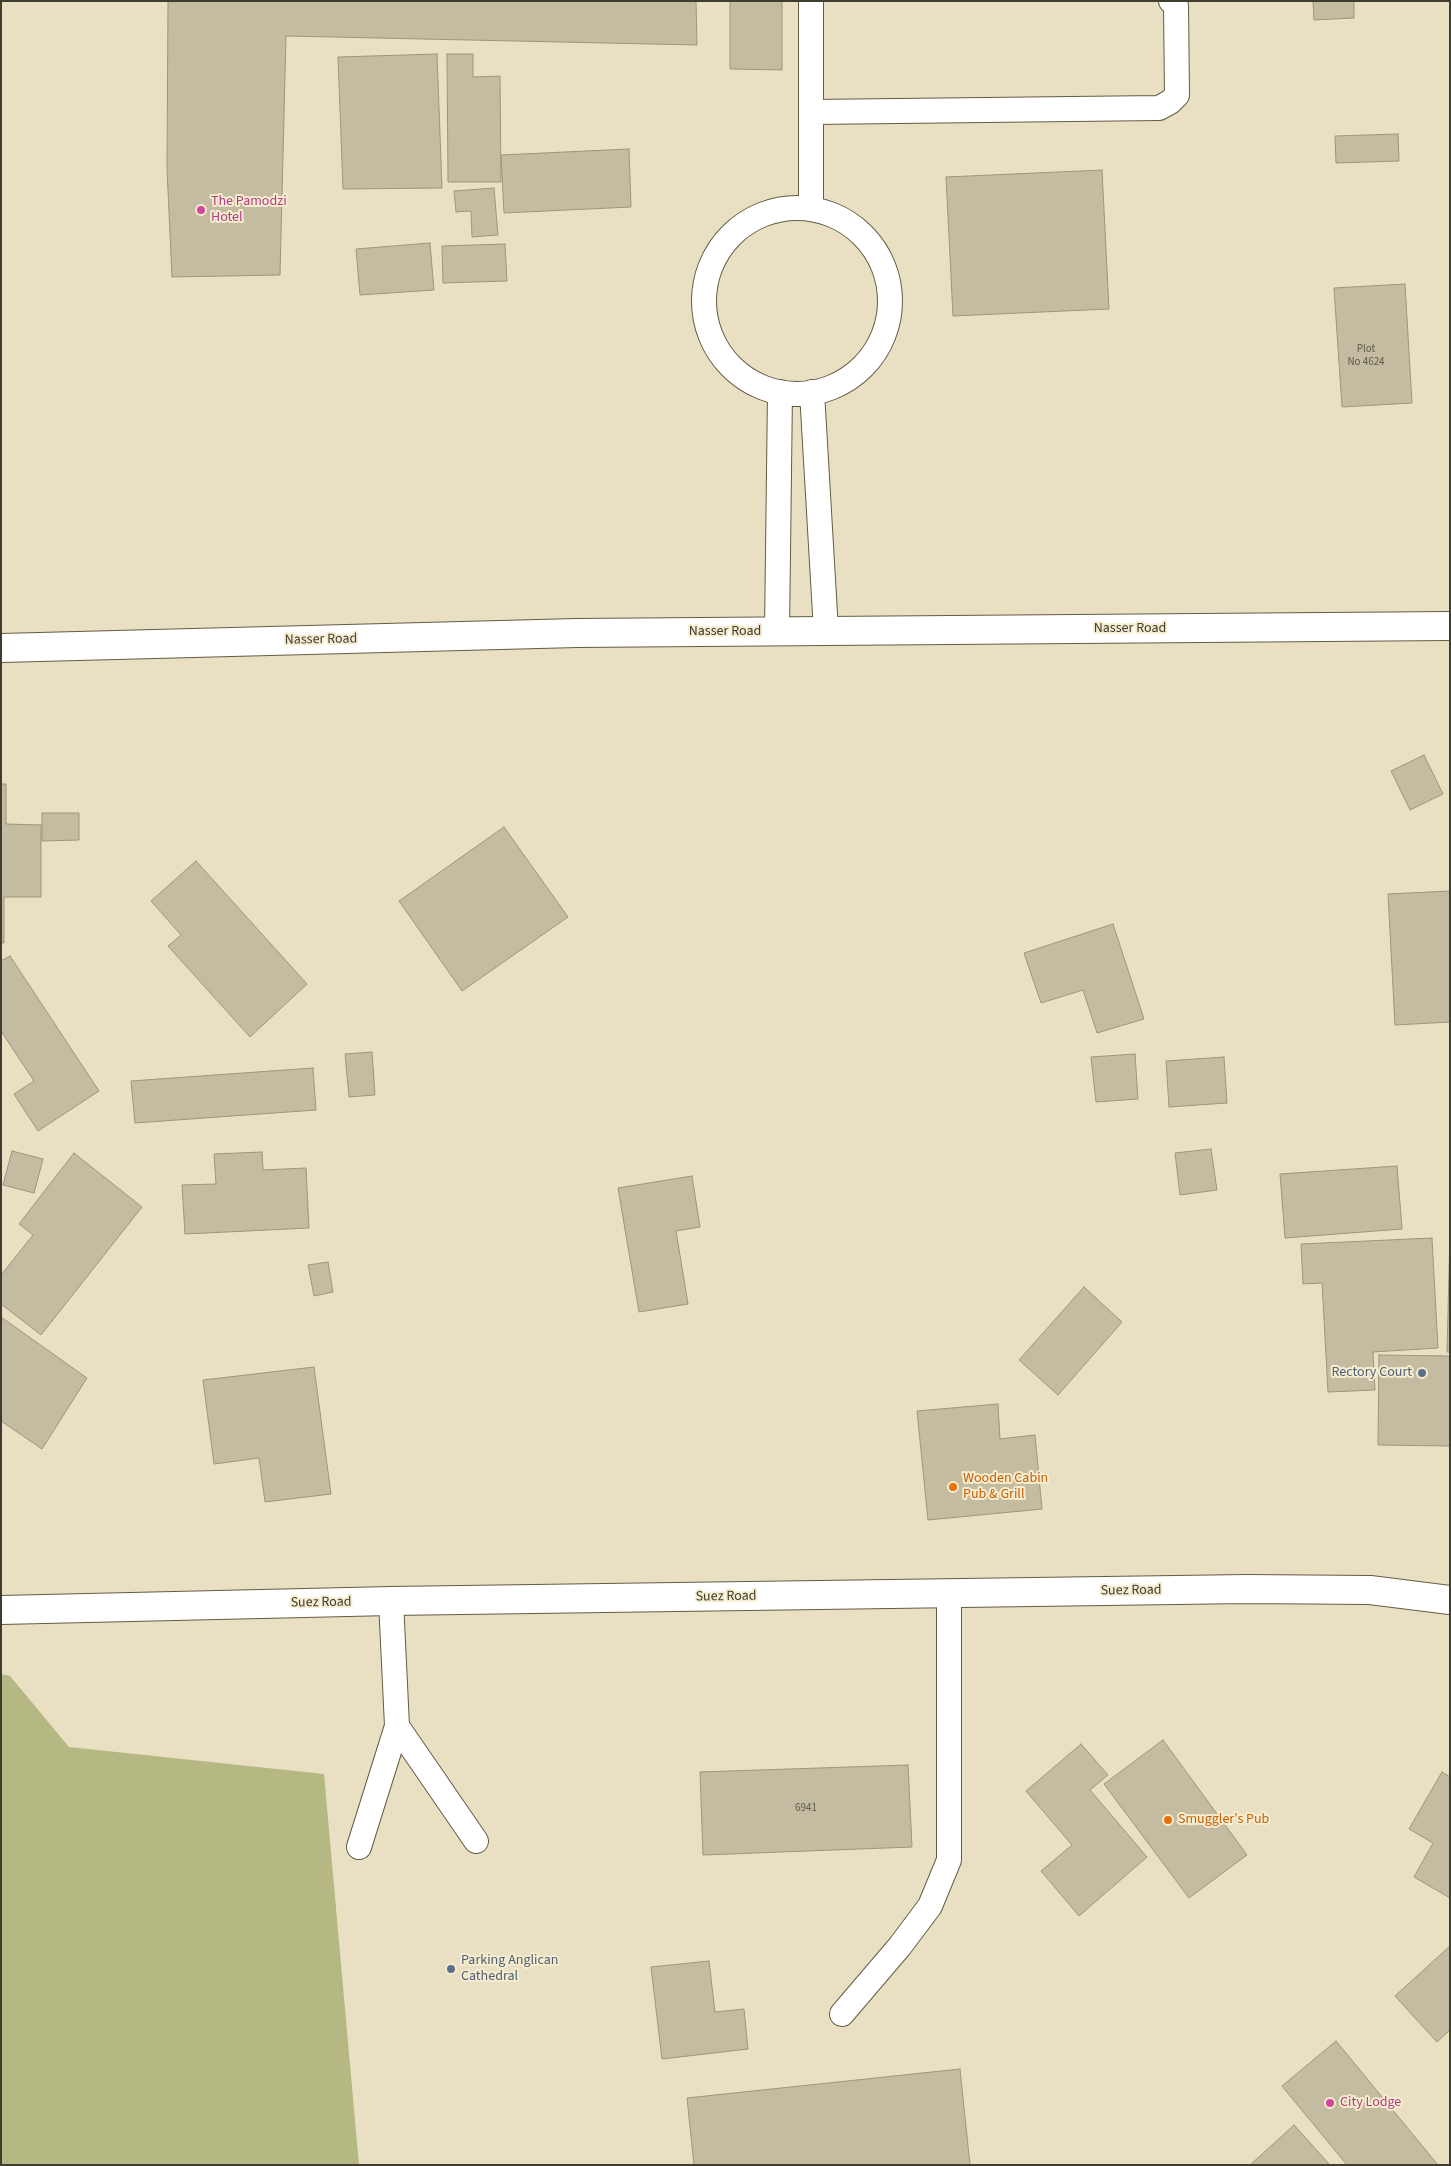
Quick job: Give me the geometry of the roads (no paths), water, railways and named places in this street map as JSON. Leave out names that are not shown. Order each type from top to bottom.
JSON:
[{"type":"main road","name":"Nasser Road","points":[[1,648],[577,633],[1450,626]]},
{"type":"main road","name":"Suez Road","points":[[1,1610],[391,1601],[1248,1589],[1361,1590],[1450,1600]]},
{"type":"lane","points":[[811,1],[811,209]]},
{"type":"lane","points":[[811,112],[1159,108],[1170,102],[1177,95],[1174,3]]},
{"type":"lane","points":[[786,209],[811,209],[831,214],[849,222],[877,250],[885,268],[889,286],[890,309],[886,328],[878,346],[865,363],[849,377],[831,387],[796,394],[757,386],[736,374],[721,356],[709,335],[704,312],[704,292],[710,268],[722,246],[740,228],[760,216],[786,209]]},
{"type":"lane","points":[[777,632],[780,392]]},
{"type":"lane","points":[[812,392],[826,631]]},
{"type":"lane","points":[[842,2014],[900,1946],[930,1906],[949,1860],[949,1594]]},
{"type":"lane","points":[[359,1847],[397,1726],[391,1601]]},
{"type":"lane","points":[[397,1726],[476,1841]]},
{"type":"place","name":"The Pamodzi Hotel","points":[[201,210]]},
{"type":"place","name":"Rectory Court","points":[[1422,1373]]},
{"type":"place","name":"Wooden Cabin Pub & Grill","points":[[953,1487]]},
{"type":"place","name":"Smuggler's Pub","points":[[1168,1820]]},
{"type":"place","name":"Parking Anglican Cathedral","points":[[451,1969]]},
{"type":"place","name":"City Lodge","points":[[1330,2103]]}]
